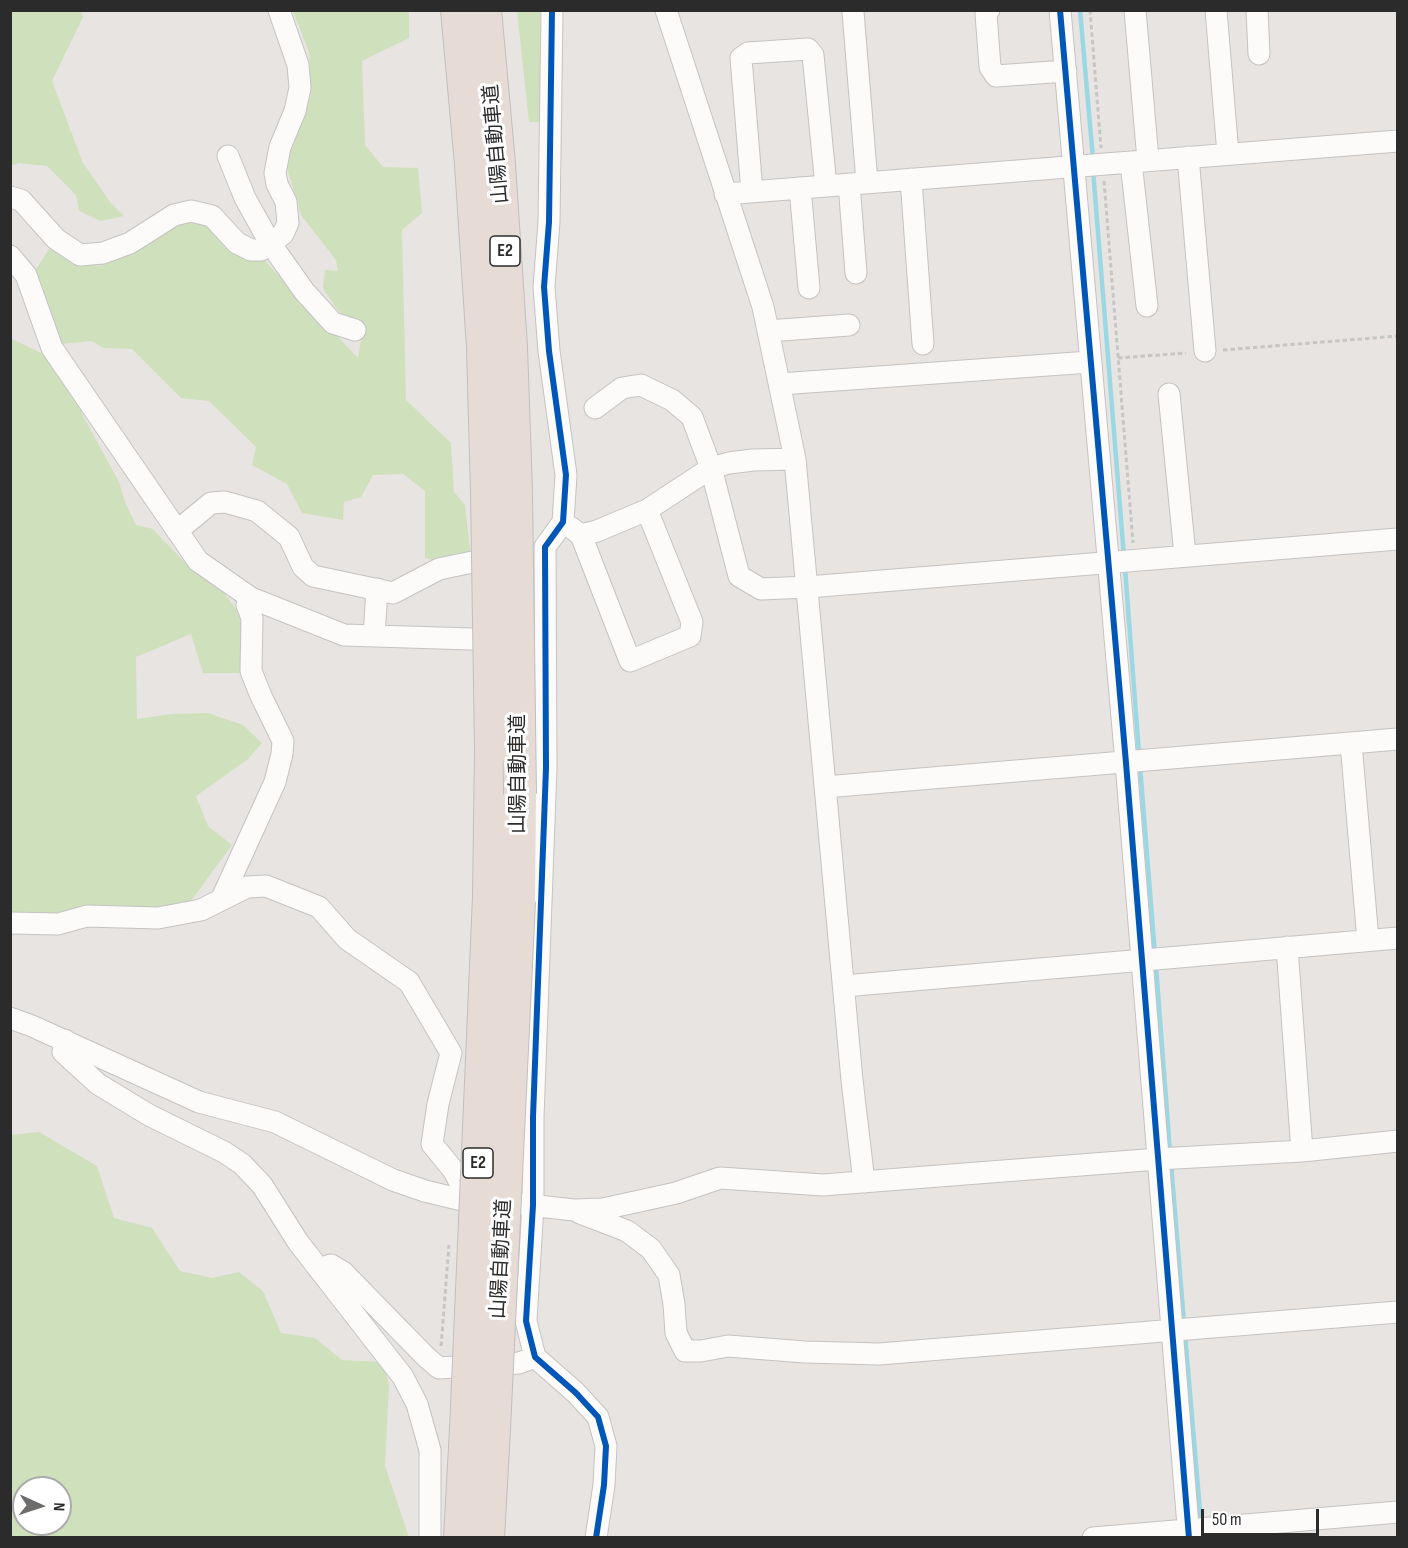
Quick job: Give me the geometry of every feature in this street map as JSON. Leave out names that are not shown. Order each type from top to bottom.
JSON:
[{"type":"highway","name":"山陽自動車道","points":[[457,10],[471,164],[483,348],[502,492],[520,794],[504,899],[480,1429],[488,1538]]},
{"type":"highway","name":"山陽自動車道","points":[[485,10],[500,175],[511,347],[502,492],[491,750],[504,899]]},
{"type":"highway","name":"山陽自動車道","points":[[460,1538],[480,1429]]},
{"type":"street","points":[[10,197],[21,200],[56,239],[80,255],[103,253],[130,243],[174,214],[191,211],[212,216],[237,243],[251,250],[261,250],[283,234],[288,223],[286,202],[277,184],[275,173],[280,147],[295,111],[300,88],[298,65],[279,10]]},
{"type":"street","points":[[552,10],[549,222],[544,287],[549,351],[566,475],[563,522],[545,547],[546,768],[533,1117],[533,1205],[526,1321],[535,1357],[576,1393],[598,1417],[606,1446],[604,1485],[596,1538]]},
{"type":"street","points":[[666,10],[763,307],[795,459],[864,1182]]},
{"type":"street","points":[[989,10],[986,14],[990,67],[996,76],[1066,71]]},
{"type":"street","points":[[1060,10],[1066,71],[1091,164],[1090,362],[1121,561],[1134,763],[1196,1531]]},
{"type":"street","points":[[1135,10],[1139,161],[1147,306]]},
{"type":"street","points":[[1215,10],[1228,154]]},
{"type":"street","points":[[1257,10],[1259,54]]},
{"type":"street","points":[[853,12],[858,183],[856,273]]},
{"type":"street","points":[[752,192],[741,58],[748,53],[808,49],[813,55],[826,186]]},
{"type":"street","points":[[725,194],[1398,141]]},
{"type":"street","points":[[228,156],[245,198],[270,243],[304,291],[333,323],[355,330]]},
{"type":"street","points":[[1188,157],[1205,351]]},
{"type":"street","points":[[911,179],[923,344]]},
{"type":"street","points":[[800,188],[809,288]]},
{"type":"street","points":[[10,256],[26,275],[52,348],[198,561],[251,598],[344,635],[545,642]]},
{"type":"street","points":[[768,330],[849,325]]},
{"type":"street","points":[[780,384],[1090,362]]},
{"type":"street","points":[[595,408],[622,388],[642,385],[672,400],[692,417],[711,468],[739,576],[760,589],[808,587],[1398,538]]},
{"type":"street","points":[[1169,394],[1185,555]]},
{"type":"street","points":[[580,535],[597,531],[647,510],[711,468],[753,460],[795,459]]},
{"type":"street","points":[[177,531],[211,503],[225,502],[236,505],[257,512],[289,537],[303,567],[313,576],[393,593],[439,569],[545,547]]},
{"type":"street","points":[[563,522],[580,535],[630,661],[690,636],[692,621],[647,510]]},
{"type":"street","points":[[374,636],[377,590]]},
{"type":"street","points":[[221,900],[275,782],[282,754],[283,741],[251,670],[252,618],[247,605],[251,598]]},
{"type":"street","points":[[825,788],[1398,739]]},
{"type":"street","points":[[1351,744],[1368,940]]},
{"type":"street","points":[[10,923],[58,924],[87,916],[158,918],[201,910],[248,887],[266,886],[319,907],[347,939],[409,982],[452,1053],[438,1104],[432,1144],[454,1171],[460,1183],[462,1200]]},
{"type":"street","points":[[844,986],[1398,938]]},
{"type":"street","points":[[1287,947],[1302,1151]]},
{"type":"street","points":[[10,1018],[65,1040],[200,1102],[274,1122],[393,1180],[425,1191],[462,1200],[574,1210],[614,1207],[676,1193],[720,1178],[823,1185],[1167,1158],[1302,1151],[1398,1141]]},
{"type":"street","points":[[65,1040],[63,1052],[98,1084],[149,1115],[224,1152],[242,1164],[262,1185],[298,1242],[403,1377],[417,1404],[430,1450],[430,1538]]},
{"type":"street","points":[[574,1210],[627,1231],[651,1249],[669,1275],[676,1333],[686,1351],[728,1346],[805,1352],[879,1354],[1398,1312]]},
{"type":"street","points":[[319,1269],[331,1265],[343,1272],[439,1368],[519,1363],[535,1357]]},
{"type":"street","points":[[1093,1538],[1398,1512]]},
{"type":"path","points":[[1090,10],[1091,164],[1118,358],[1121,561]]},
{"type":"path","points":[[1118,358],[1398,336]]},
{"type":"green space","points":[[11,10],[81,11],[83,17],[52,81],[83,163],[111,203],[124,216],[101,221],[79,211],[76,195],[47,166],[19,163],[11,166]]},
{"type":"green space","points":[[293,11],[409,11],[409,38],[362,61],[365,145],[383,167],[418,168],[422,213],[402,230],[406,400],[451,443],[454,492],[465,505],[471,558],[450,565],[425,558],[425,491],[403,474],[373,475],[361,497],[344,502],[343,520],[302,513],[287,484],[252,465],[256,447],[209,401],[181,398],[132,349],[103,348],[92,341],[62,344],[35,271],[49,249],[98,266],[118,258],[177,218],[206,224],[233,249],[264,260],[358,358],[362,335],[337,309],[323,288],[325,270],[338,271],[336,260],[301,215],[286,165],[311,95],[309,52]]},
{"type":"green space","points":[[517,11],[540,11],[541,122],[529,122]]},
{"type":"green space","points":[[10,338],[56,360],[68,374],[83,416],[119,482],[136,525],[153,529],[190,568],[210,574],[236,609],[247,638],[242,673],[203,673],[191,634],[136,657],[137,719],[172,714],[208,713],[243,725],[262,743],[247,760],[196,796],[208,826],[232,845],[185,909],[11,917]]},
{"type":"green space","points":[[39,1132],[97,1166],[114,1218],[152,1228],[180,1271],[212,1278],[239,1272],[263,1291],[281,1333],[315,1338],[342,1360],[383,1362],[389,1386],[385,1466],[409,1537],[11,1537],[10,1135]]},
{"type":"waterway","points":[[1080,10],[1093,159]]},
{"type":"waterway","points":[[1093,170],[1124,557]]},
{"type":"waterway","points":[[1125,568],[1139,754]]},
{"type":"waterway","points":[[1140,766],[1155,955]]},
{"type":"waterway","points":[[1156,966],[1170,1152]]},
{"type":"waterway","points":[[1171,1163],[1184,1323]]},
{"type":"waterway","points":[[1185,1334],[1201,1523]]},
{"type":"cycle path","points":[[552,10],[549,222],[544,287],[549,351],[566,475],[563,522],[545,547],[546,768],[533,1117],[533,1205],[526,1321],[535,1357],[576,1393],[598,1417],[606,1446],[604,1485],[596,1538]]},
{"type":"cycle path","points":[[1060,10],[1126,763],[1189,1538]]}]
